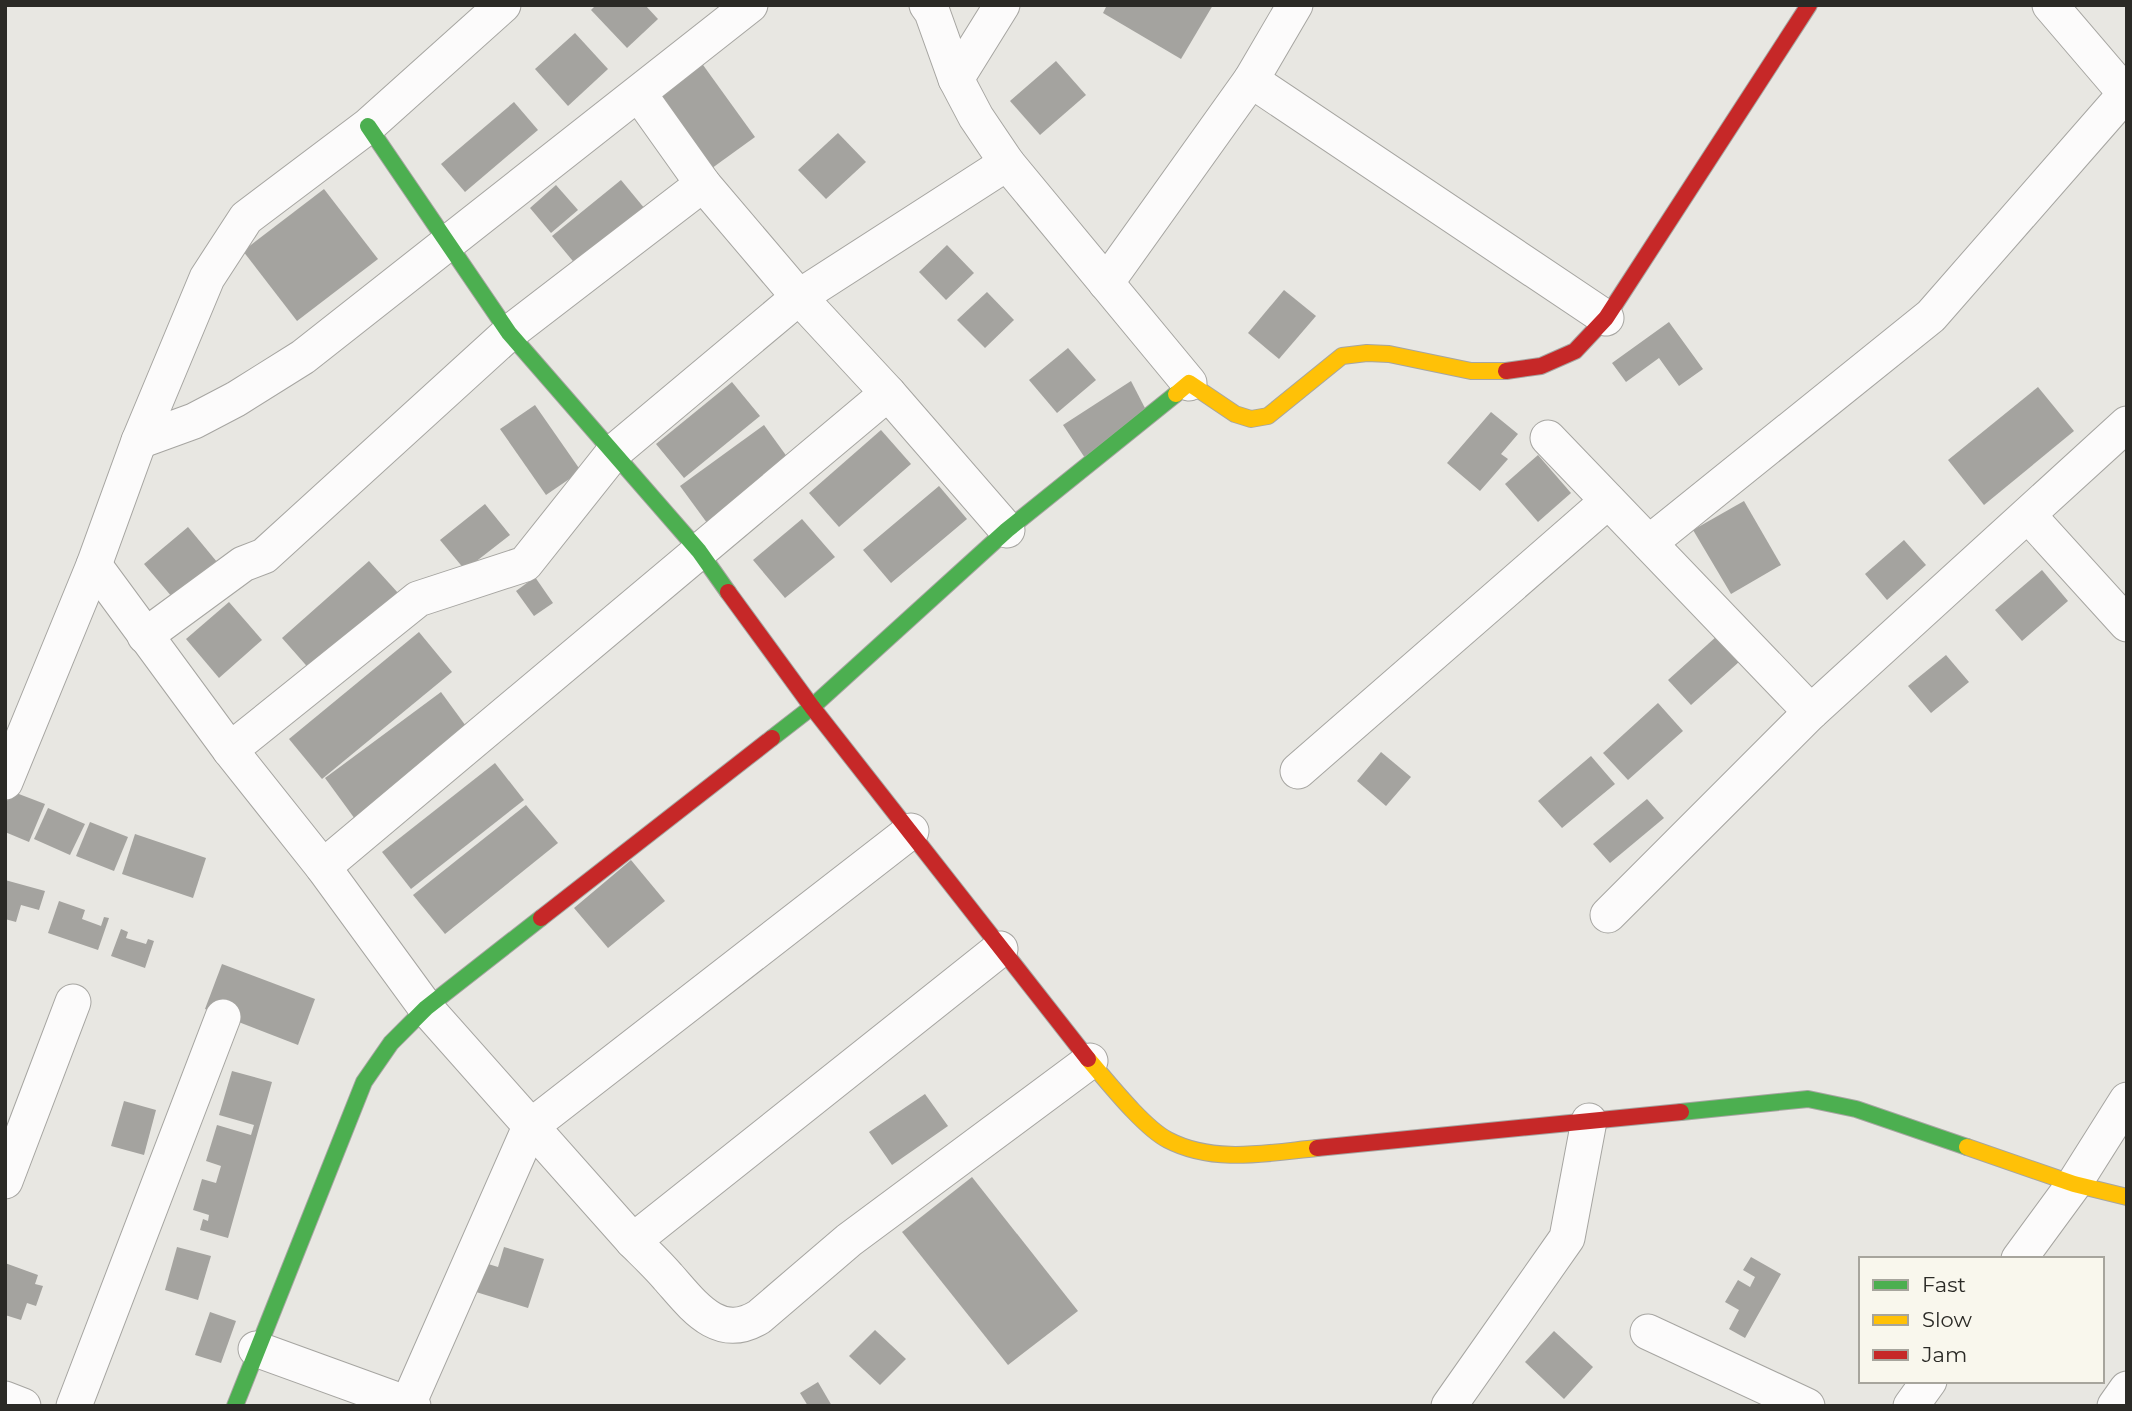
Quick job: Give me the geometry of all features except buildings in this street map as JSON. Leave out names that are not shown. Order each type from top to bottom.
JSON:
[{"type":"street","points":[[5,782],[94,565],[139,441],[207,278],[246,218],[368,126],[503,5]]},
{"type":"street","points":[[139,441],[194,421],[236,399],[303,356],[750,5]]},
{"type":"street","points":[[927,5],[932,12],[956,79],[976,117],[1007,163],[1189,383],[1235,414],[1251,419],[1268,416],[1342,356],[1389,354],[1471,371],[1512,371],[1541,366],[1575,351],[1606,318],[1809,5]]},
{"type":"street","points":[[956,79],[1002,5]]},
{"type":"street","points":[[1106,283],[1251,80],[1295,5]]},
{"type":"street","points":[[1649,543],[1931,316],[2126,94],[2050,5]]},
{"type":"street","points":[[1251,80],[1606,318]]},
{"type":"street","points":[[639,94],[702,184],[1007,530]]},
{"type":"street","points":[[368,126],[509,333],[699,551],[811,707],[1090,1061],[1135,1112],[1166,1139],[1197,1151],[1242,1156],[1808,1099],[1856,1109],[2074,1184],[2127,1197]]},
{"type":"street","points":[[230,750],[418,599],[525,564],[614,452],[799,297],[1007,163]]},
{"type":"street","points":[[145,636],[243,564],[264,556],[509,333],[702,184]]},
{"type":"street","points":[[235,1406],[364,1083],[391,1043],[426,1009],[811,707],[1007,530],[1189,383]]},
{"type":"street","points":[[323,867],[888,393]]},
{"type":"street","points":[[1608,915],[1811,712],[2127,424]]},
{"type":"street","points":[[1548,438],[1811,712]]},
{"type":"street","points":[[1298,771],[1608,500]]},
{"type":"street","points":[[2028,515],[2127,624]]},
{"type":"street","points":[[94,565],[230,750],[323,867],[426,1009],[633,1241],[699,1312],[710,1320],[722,1324],[748,1324],[759,1317],[849,1240],[1090,1061]]},
{"type":"street","points":[[256,1349],[410,1405],[530,1127],[911,831]]},
{"type":"street","points":[[633,1241],[1000,949]]},
{"type":"street","points":[[5,1181],[73,1002]]},
{"type":"street","points":[[74,1406],[223,1017]]},
{"type":"street","points":[[2020,1257],[2074,1184],[2127,1100]]},
{"type":"street","points":[[1449,1406],[1567,1238],[1589,1121]]},
{"type":"street","points":[[1648,1332],[1807,1406]]},
{"type":"street","points":[[1911,1406],[1928,1383]]},
{"type":"street","points":[[2115,1406],[2127,1389]]},
{"type":"street","points":[[5,1399],[23,1406]]},
{"type":"traffic: fast","points":[[368,126],[509,333],[699,551],[728,592]]},
{"type":"traffic: fast","points":[[772,738],[812,707],[1007,530],[1176,394]]},
{"type":"traffic: fast","points":[[235,1406],[364,1082],[391,1043],[426,1008],[541,918]]},
{"type":"traffic: fast","points":[[1681,1112],[1808,1099],[1856,1109],[1967,1147]]},
{"type":"traffic: slow","points":[[1176,394],[1189,383],[1235,414],[1251,419],[1268,416],[1342,356],[1389,354],[1471,371],[1506,371]]},
{"type":"traffic: slow","points":[[1088,1059],[1126,1103],[1158,1134],[1186,1147],[1204,1152],[1241,1155],[1317,1148]]},
{"type":"traffic: slow","points":[[1967,1147],[2074,1184],[2127,1197]]},
{"type":"traffic: jam","points":[[1506,371],[1541,366],[1575,351],[1606,318],[1809,5]]},
{"type":"traffic: jam","points":[[728,592],[812,707],[1088,1059]]},
{"type":"traffic: jam","points":[[541,918],[772,738]]},
{"type":"traffic: jam","points":[[1317,1148],[1681,1112]]}]
